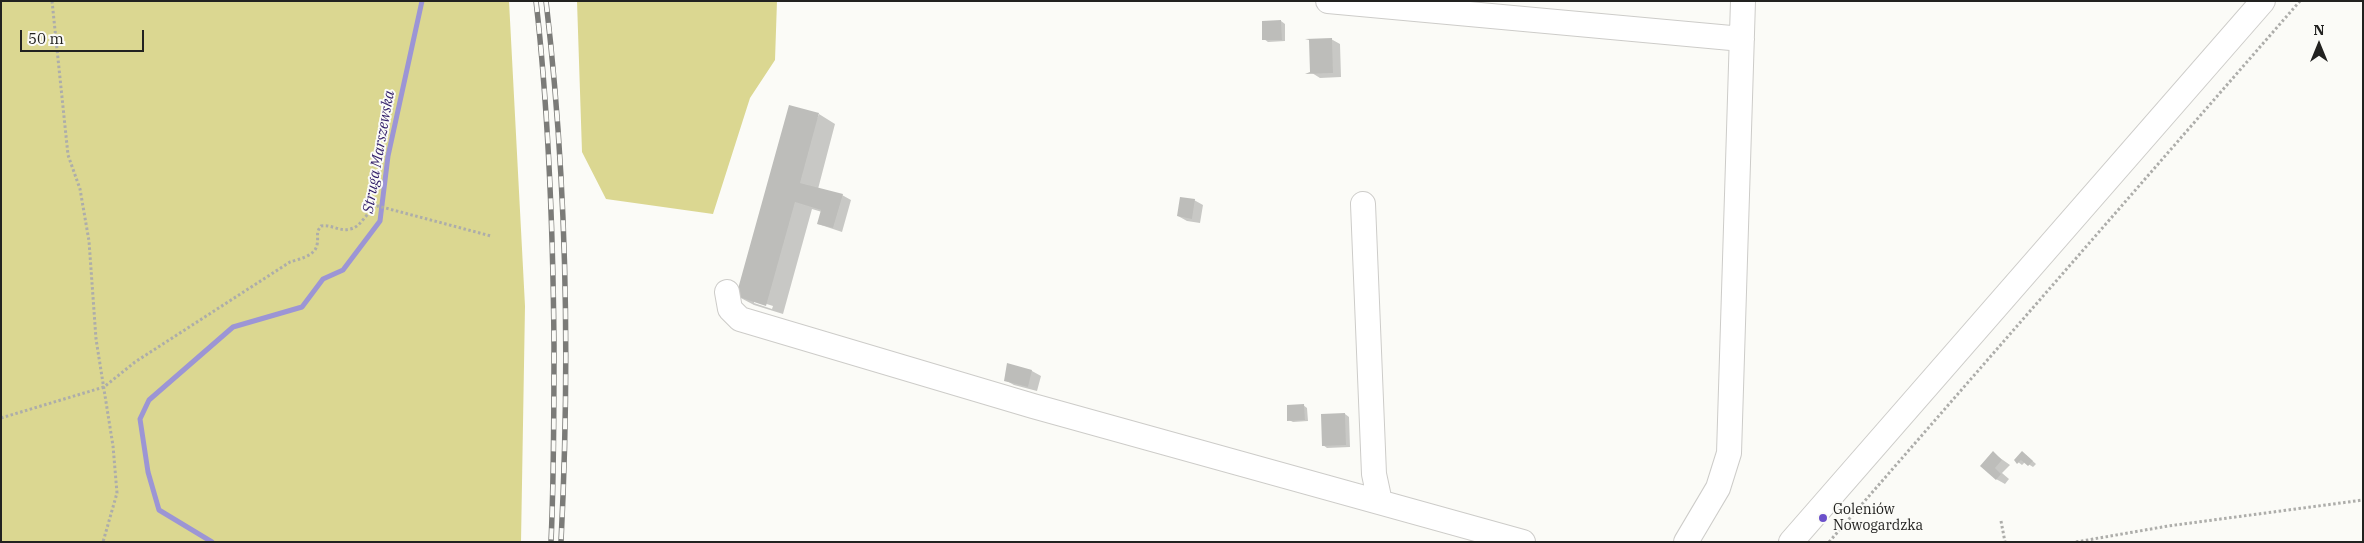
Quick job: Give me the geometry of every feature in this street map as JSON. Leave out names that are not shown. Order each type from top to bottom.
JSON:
[{"type":"street","points":[[1328,1],[1742,39]]},
{"type":"street","points":[[1686,542],[1718,488],[1729,453],[1743,1]]},
{"type":"street","points":[[1791,542],[2263,1]]},
{"type":"street","points":[[1363,204],[1374,474],[1380,502]]},
{"type":"street","points":[[727,292],[730,309],[740,319],[1033,406],[1523,542]]},
{"type":"path","points":[[52,1],[68,155],[80,189],[89,241],[96,339],[117,493],[103,542]]},
{"type":"path","points":[[1829,542],[2300,1]]},
{"type":"path","points":[[1,418],[104,387],[135,362],[290,262],[306,257],[317,246],[317,234],[321,226],[330,225],[346,230],[353,229],[360,224],[371,209],[378,206],[491,236]]},
{"type":"path","points":[[2076,542],[2168,526],[2363,500]]},
{"type":"path","points":[[2001,521],[2005,542]]},
{"type":"shaded area","points":[[1,1],[509,1],[525,306],[521,542],[1,542]]},
{"type":"shaded area","points":[[577,1],[777,1],[775,60],[750,98],[713,214],[606,199],[582,152]]},
{"type":"building","points":[[1281,20],[1282,40],[1262,40],[1262,21]]},
{"type":"building","points":[[1332,38],[1333,73],[1305,74],[1310,72],[1309,40],[1305,39]]},
{"type":"building","points":[[789,105],[819,113],[800,183],[843,194],[833,228],[817,224],[821,210],[795,202],[766,306],[736,296]]},
{"type":"building","points":[[1180,197],[1195,199],[1192,219],[1177,216]]},
{"type":"building","points":[[1007,363],[1032,370],[1028,387],[1004,381]]},
{"type":"building","points":[[1304,404],[1305,420],[1287,421],[1287,405]]},
{"type":"building","points":[[1345,413],[1346,445],[1322,446],[1321,414]]},
{"type":"building","points":[[1993,451],[2002,460],[1995,468],[2001,474],[1996,480],[1980,466]]},
{"type":"building","points":[[2022,451],[2033,461],[2028,466],[2021,460],[2017,464],[2014,460]]},
{"type":"waterway","name":"Struga Marszewska","points":[[212,542],[159,510],[148,472],[140,419],[149,400],[233,327],[302,307],[323,279],[343,270],[380,221],[388,156],[422,1]]},
{"type":"railway","points":[[536,1],[547,130],[553,259],[554,419],[551,542]]},
{"type":"railway","points":[[546,1],[558,136],[565,271],[565,407],[561,542]]},
{"type":"place","name":"Goleniów Nowogardzka","points":[[1823,518]]}]
